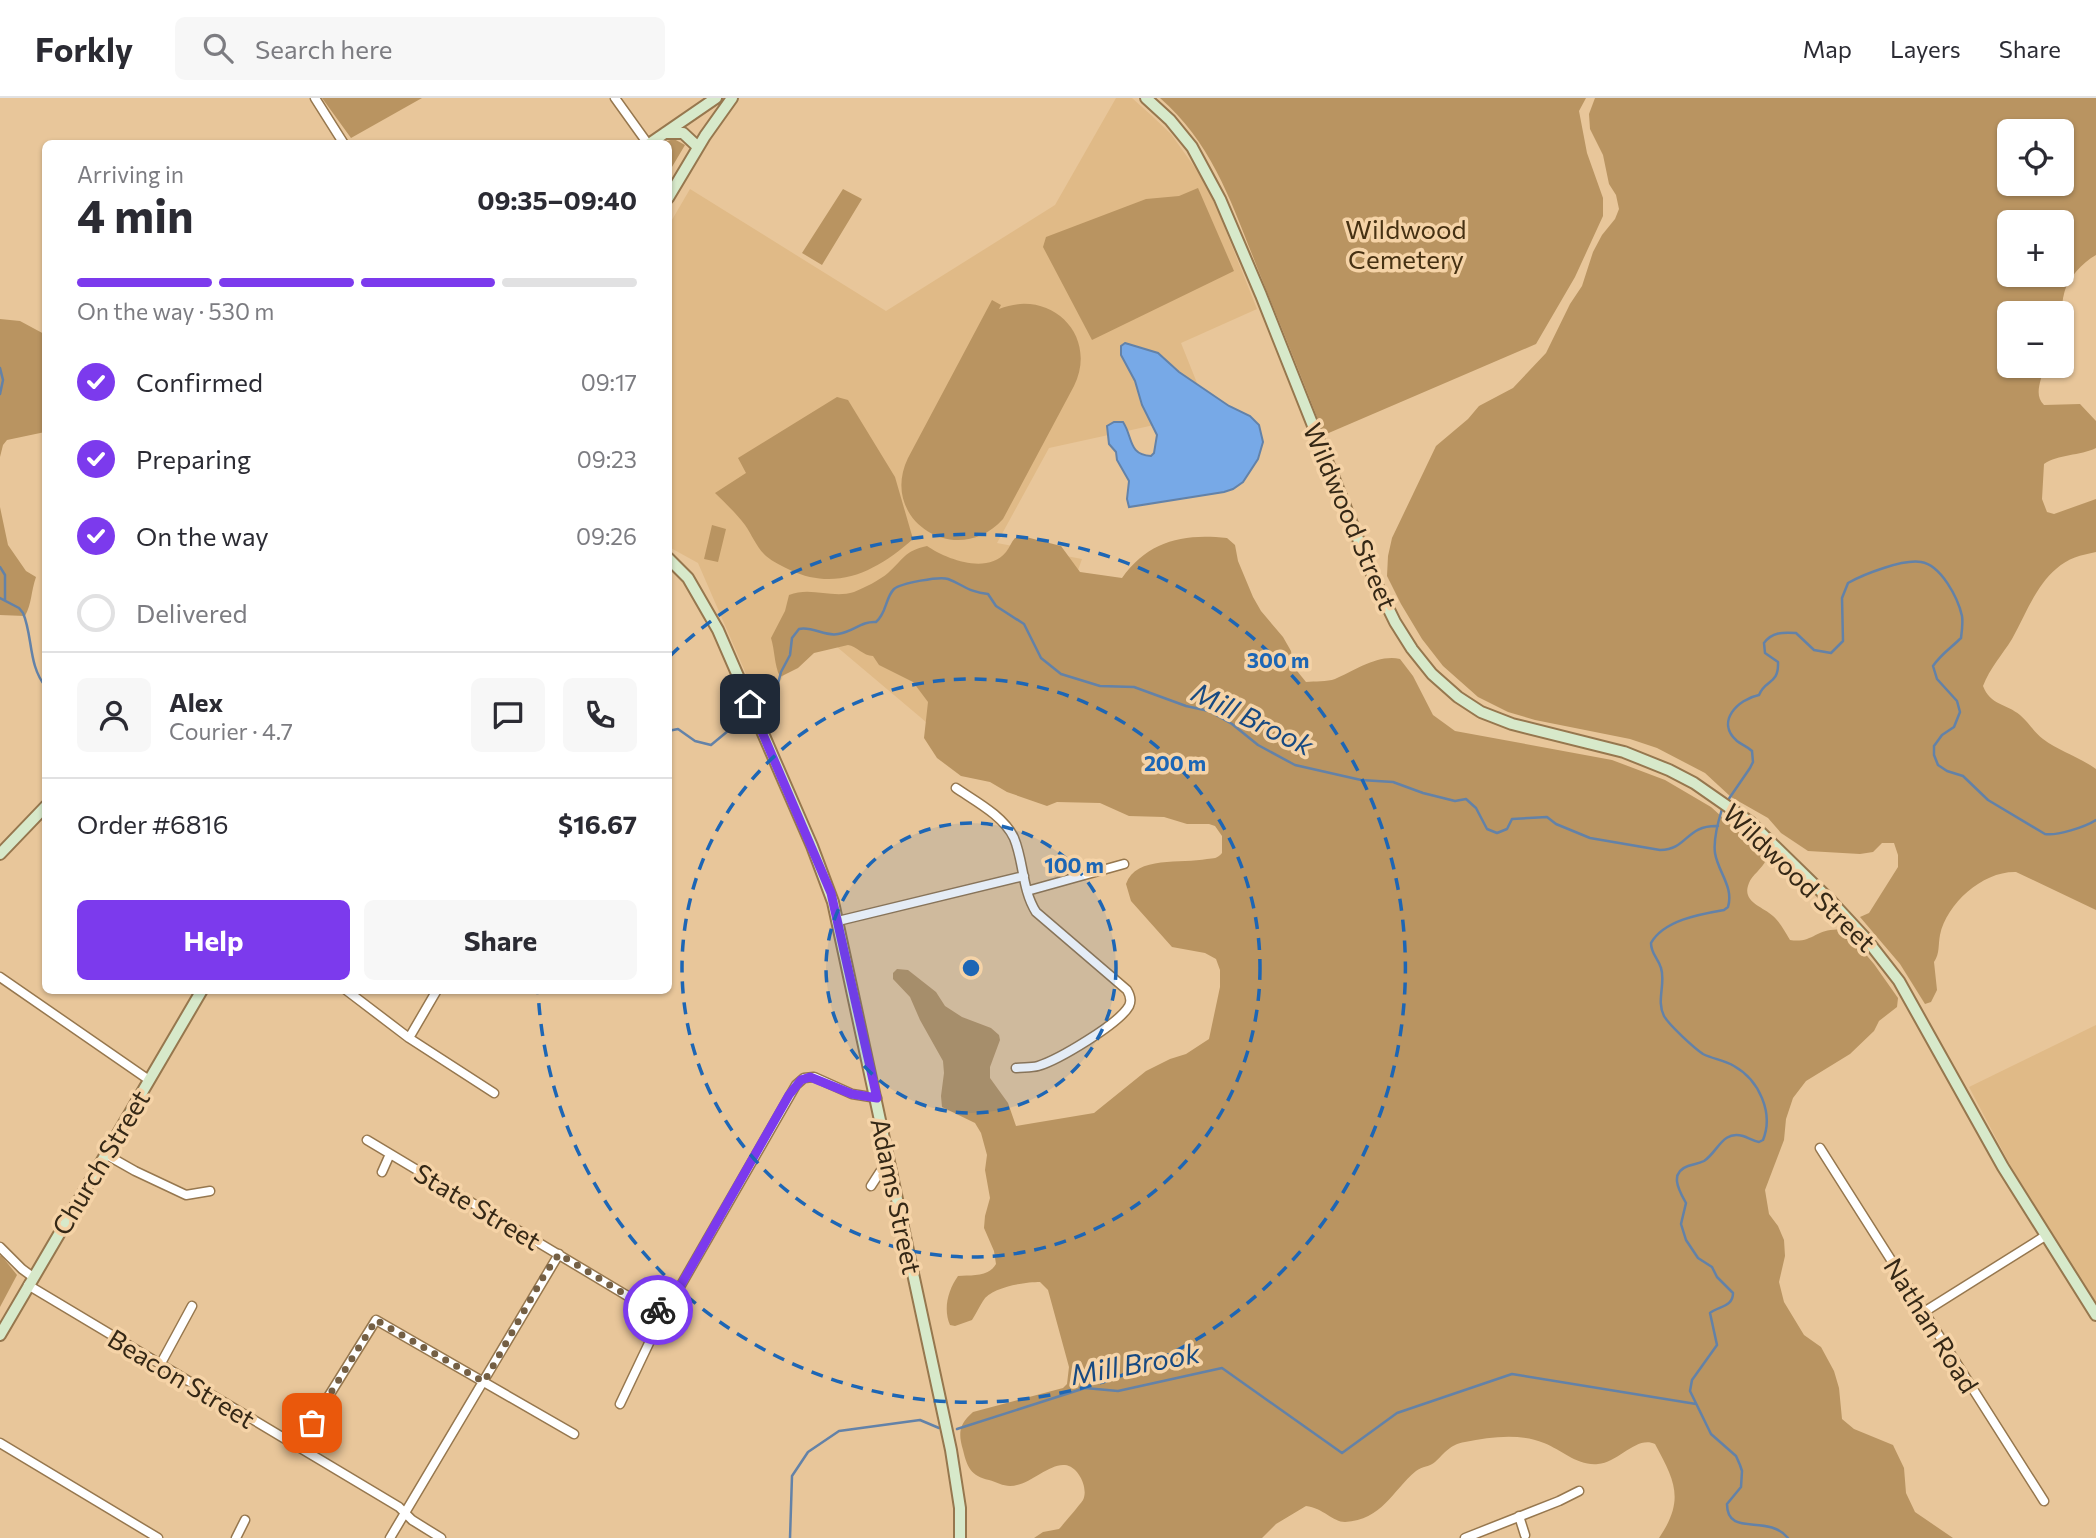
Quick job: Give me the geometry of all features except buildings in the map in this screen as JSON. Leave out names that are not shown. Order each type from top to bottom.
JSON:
[{"type":"street","points":[[315,98],[341,140]]},
{"type":"street","points":[[615,98],[646,140]]},
{"type":"street","points":[[655,140],[716,98]]},
{"type":"street","points":[[672,191],[732,98]]},
{"type":"street","name":"Wildwood Street","points":[[1146,98],[1170,120],[1192,146],[1220,199],[1261,295],[1366,561],[1395,622],[1420,660],[1450,691],[1481,712],[1524,728],[1637,756],[1669,770],[1716,797],[1765,835],[1830,900],[1889,967],[1914,1005],[2003,1167],[2096,1315]]},
{"type":"street","points":[[663,134],[676,131],[683,133],[698,147]]},
{"type":"street","name":"Adams Street","points":[[672,562],[688,578],[718,630],[831,893],[951,1450],[960,1508],[960,1538]]},
{"type":"street","points":[[956,788],[991,813],[1010,832],[1018,850],[1032,906],[1038,915],[1127,990],[1130,1001],[1124,1012],[1074,1049],[1037,1066],[1016,1068]]},
{"type":"street","points":[[0,854],[42,814]]},
{"type":"street","points":[[1027,891],[1124,864]]},
{"type":"street","points":[[838,921],[1024,876]]},
{"type":"street","points":[[0,977],[149,1080]]},
{"type":"street","name":"Church Street","points":[[0,1335],[200,994]]},
{"type":"street","points":[[351,994],[409,1038],[494,1093]]},
{"type":"street","points":[[409,1038],[436,994]]},
{"type":"street","points":[[620,1404],[659,1322],[661,1310],[673,1299],[789,1095],[801,1080],[814,1077],[852,1094],[877,1098]]},
{"type":"street","name":"State Street","points":[[367,1140],[646,1307],[661,1310]]},
{"type":"street","name":"Nathan Road","points":[[1820,1148],[2044,1502]]},
{"type":"street","points":[[105,1153],[135,1171],[186,1195],[210,1191]]},
{"type":"street","points":[[382,1172],[390,1154]]},
{"type":"street","points":[[871,1186],[880,1172],[891,1165]]},
{"type":"street","points":[[1924,1312],[2045,1236]]},
{"type":"street","name":"Beacon Street","points":[[0,1247],[31,1281],[160,1365],[405,1512],[412,1520],[441,1538]]},
{"type":"street","points":[[390,1538],[559,1254]]},
{"type":"street","points":[[160,1365],[192,1306]]},
{"type":"street","points":[[298,1447],[376,1320],[574,1434]]},
{"type":"street","points":[[0,1443],[159,1538]]},
{"type":"street","points":[[1465,1538],[1579,1491]]},
{"type":"street","points":[[1519,1516],[1525,1535]]},
{"type":"street","points":[[236,1538],[245,1520]]},
{"type":"shaded area","points":[[1116,98],[1132,98],[1171,134],[1198,172],[1216,206],[1257,309],[1181,343],[1209,413],[1049,448],[997,543],[1082,559],[1072,587],[958,749],[811,625],[763,713],[698,563],[672,549],[672,220],[690,189],[886,311],[1055,205]]},
{"type":"shaded area","points":[[2096,1025],[2096,1305],[2016,1176],[1969,1087]]},
{"type":"green space","points":[[322,98],[422,98],[351,138]]},
{"type":"green space","name":"Wildwood Cemetery","points":[[1160,98],[1586,98],[1579,111],[1587,153],[1603,198],[1603,216],[1575,277],[1536,344],[1324,435],[1220,178],[1195,136]]},
{"type":"green space","points":[[1595,98],[2096,98],[2096,255],[2074,275],[2074,210],[1997,210],[1997,287],[2066,287],[2063,301],[1997,301],[1997,378],[2041,378],[2039,396],[2044,405],[2080,404],[2096,421],[2096,448],[2056,458],[2044,464],[2042,499],[2047,512],[2054,514],[2096,499],[2096,552],[2070,560],[2049,576],[2036,593],[1983,686],[1994,701],[2015,711],[2043,739],[2096,769],[2096,910],[2016,872],[2004,873],[1979,883],[1958,901],[1944,923],[1934,962],[1937,990],[1931,1002],[1925,1004],[1900,964],[1860,917],[1869,913],[1898,867],[1894,843],[1882,843],[1873,852],[1860,854],[1808,851],[1781,833],[1768,818],[1731,797],[1705,773],[1657,748],[1630,739],[1535,720],[1508,712],[1478,697],[1443,666],[1422,639],[1387,576],[1392,538],[1436,446],[1479,406],[1513,388],[1546,353],[1582,286],[1593,252],[1615,219],[1619,209],[1616,195],[1609,184],[1603,155],[1590,129],[1589,114]]},
{"type":"green space","points":[[674,139],[685,145],[672,167],[672,140]]},
{"type":"green space","points":[[1198,188],[1234,271],[1092,340],[1043,247],[1046,237],[1146,199],[1179,196]]},
{"type":"green space","points":[[843,189],[862,199],[822,265],[802,253]]},
{"type":"green space","points":[[992,300],[1001,305],[999,309],[1018,304],[1036,305],[1065,320],[1075,334],[1080,350],[1080,367],[1074,386],[1003,519],[984,534],[965,540],[945,538],[927,531],[913,518],[904,501],[902,481],[908,458]]},
{"type":"green space","points":[[0,319],[20,321],[42,333],[42,433],[7,440],[0,457]]},
{"type":"green space","points":[[837,397],[848,400],[895,477],[913,539],[871,569],[856,575],[824,579],[790,570],[769,558],[742,521],[715,493],[746,473],[738,458]]},
{"type":"green space","points":[[0,507],[8,545],[26,571],[36,577],[25,616],[0,615]]},
{"type":"green space","points":[[712,525],[726,529],[718,562],[704,559]]},
{"type":"green space","points":[[1026,537],[1061,546],[1080,572],[1122,578],[1143,555],[1168,542],[1196,537],[1227,538],[1235,545],[1238,561],[1253,597],[1283,637],[1291,651],[1293,666],[1306,682],[1332,680],[1375,661],[1400,659],[1413,676],[1433,715],[1455,731],[1612,760],[1665,780],[1711,807],[1764,855],[1766,860],[1750,880],[1748,895],[1754,903],[1776,918],[1790,940],[1805,940],[1828,930],[1845,930],[1898,998],[1897,1007],[1879,1021],[1874,1031],[1850,1054],[1806,1081],[1793,1098],[1786,1119],[1784,1140],[1765,1190],[1769,1214],[1784,1240],[1785,1256],[1779,1282],[1784,1302],[1804,1335],[1821,1347],[1834,1371],[1839,1388],[1842,1419],[1854,1429],[1893,1445],[1904,1468],[1906,1493],[1915,1512],[1953,1538],[1659,1538],[1672,1512],[1674,1491],[1668,1469],[1655,1444],[1648,1442],[1598,1464],[1583,1463],[1544,1443],[1525,1438],[1495,1437],[1460,1443],[1448,1449],[1433,1464],[1416,1471],[1385,1503],[1368,1516],[1345,1522],[1306,1506],[1276,1524],[1262,1538],[1034,1538],[1043,1532],[1059,1529],[1083,1500],[1085,1490],[1078,1473],[1070,1466],[1059,1465],[1010,1486],[978,1476],[971,1470],[960,1439],[962,1425],[968,1416],[973,1412],[1063,1388],[1067,1384],[1069,1367],[1048,1290],[1040,1282],[1017,1284],[993,1292],[983,1301],[972,1320],[950,1325],[948,1300],[958,1276],[985,1273],[996,1264],[994,1251],[984,1228],[990,1198],[985,1170],[987,1155],[981,1133],[975,1123],[942,1107],[943,1061],[910,997],[893,979],[893,973],[897,969],[908,970],[936,992],[945,1006],[962,1017],[991,1028],[999,1035],[1000,1040],[990,1067],[990,1078],[1008,1103],[1016,1126],[1094,1113],[1146,1071],[1186,1054],[1209,1039],[1220,987],[1220,970],[1216,959],[1205,953],[1172,947],[1131,901],[1126,884],[1131,875],[1149,865],[1217,857],[1222,853],[1222,836],[1215,826],[1209,824],[1187,824],[1164,817],[1129,816],[1100,803],[1057,802],[1047,806],[1007,792],[990,782],[961,776],[937,758],[924,738],[928,702],[913,682],[879,665],[873,656],[848,645],[814,653],[798,668],[780,677],[771,638],[785,611],[789,595],[805,592],[854,592],[885,576],[909,553],[927,546],[955,560],[988,563],[1006,552],[1015,538]]},
{"type":"green space","points":[[0,1256],[17,1275],[0,1307]]},
{"type":"water","points":[[1125,343],[1158,353],[1179,372],[1229,406],[1250,416],[1259,425],[1263,442],[1258,459],[1243,482],[1224,492],[1129,507],[1129,481],[1117,460],[1116,452],[1109,444],[1107,426],[1114,422],[1123,422],[1135,449],[1144,455],[1151,456],[1154,453],[1157,435],[1121,355],[1121,346]]},
{"type":"waterway","points":[[0,368],[3,380],[0,394]]},
{"type":"waterway","points":[[1726,803],[1753,762],[1752,751],[1731,734],[1729,719],[1737,706],[1759,695],[1778,669],[1778,662],[1765,653],[1764,643],[1778,634],[1796,633],[1814,650],[1831,653],[1843,641],[1842,598],[1848,583],[1894,565],[1921,562],[1935,569],[1948,583],[1957,600],[1962,619],[1961,638],[1933,666],[1937,679],[1957,701],[1960,712],[1954,727],[1942,735],[1934,746],[1938,765],[1963,776],[1988,800],[2045,834],[2071,830],[2096,820]]},
{"type":"waterway","points":[[0,567],[5,575],[5,600]]},
{"type":"waterway","name":"Mill Brook","points":[[765,706],[774,699],[781,672],[790,655],[792,638],[799,629],[833,635],[876,622],[894,589],[912,582],[944,578],[976,592],[988,594],[996,606],[1024,624],[1041,658],[1061,674],[1100,686],[1134,687],[1186,706],[1209,711],[1232,724],[1258,745],[1295,765],[1361,780],[1393,782],[1455,801],[1466,799],[1476,808],[1487,829],[1497,833],[1507,829],[1512,819],[1547,817],[1556,824],[1590,838],[1660,850],[1677,846],[1699,829],[1718,826]]},
{"type":"waterway","name":"Mill Brook","points":[[0,598],[23,613],[33,660],[42,682]]},
{"type":"waterway","name":"Mill Brook","points":[[672,730],[678,729],[695,741],[711,745],[746,716]]},
{"type":"waterway","points":[[1722,809],[1715,848],[1729,893],[1728,907],[1674,924],[1657,935],[1651,943],[1662,974],[1661,1004],[1664,1016],[1703,1054],[1726,1062],[1743,1072],[1757,1088],[1767,1119],[1763,1140],[1759,1142],[1743,1136],[1730,1136],[1704,1161],[1688,1166],[1678,1173],[1677,1183],[1686,1203],[1681,1224],[1686,1240],[1698,1258],[1712,1267],[1717,1277],[1733,1293],[1728,1304],[1710,1313],[1717,1345],[1692,1380],[1690,1391],[1711,1434],[1736,1456],[1742,1471],[1741,1487],[1727,1504],[1729,1514],[1741,1523],[1770,1527],[1788,1538]]},
{"type":"waterway","name":"Mill Brook","points":[[957,1429],[1085,1388],[1118,1391],[1222,1368],[1342,1453],[1397,1413],[1512,1374],[1696,1404]]},
{"type":"waterway","name":"Mill Brook","points":[[790,1538],[792,1476],[808,1452],[839,1431],[920,1420],[939,1428]]},
{"type":"way so far","points":[[312,1423],[376,1320],[484,1382],[559,1254],[646,1307],[658,1310]]},
{"type":"route","points":[[658,1310],[665,1308],[673,1299],[789,1095],[801,1080],[814,1077],[852,1094],[877,1098],[831,893],[750,704]]}]
